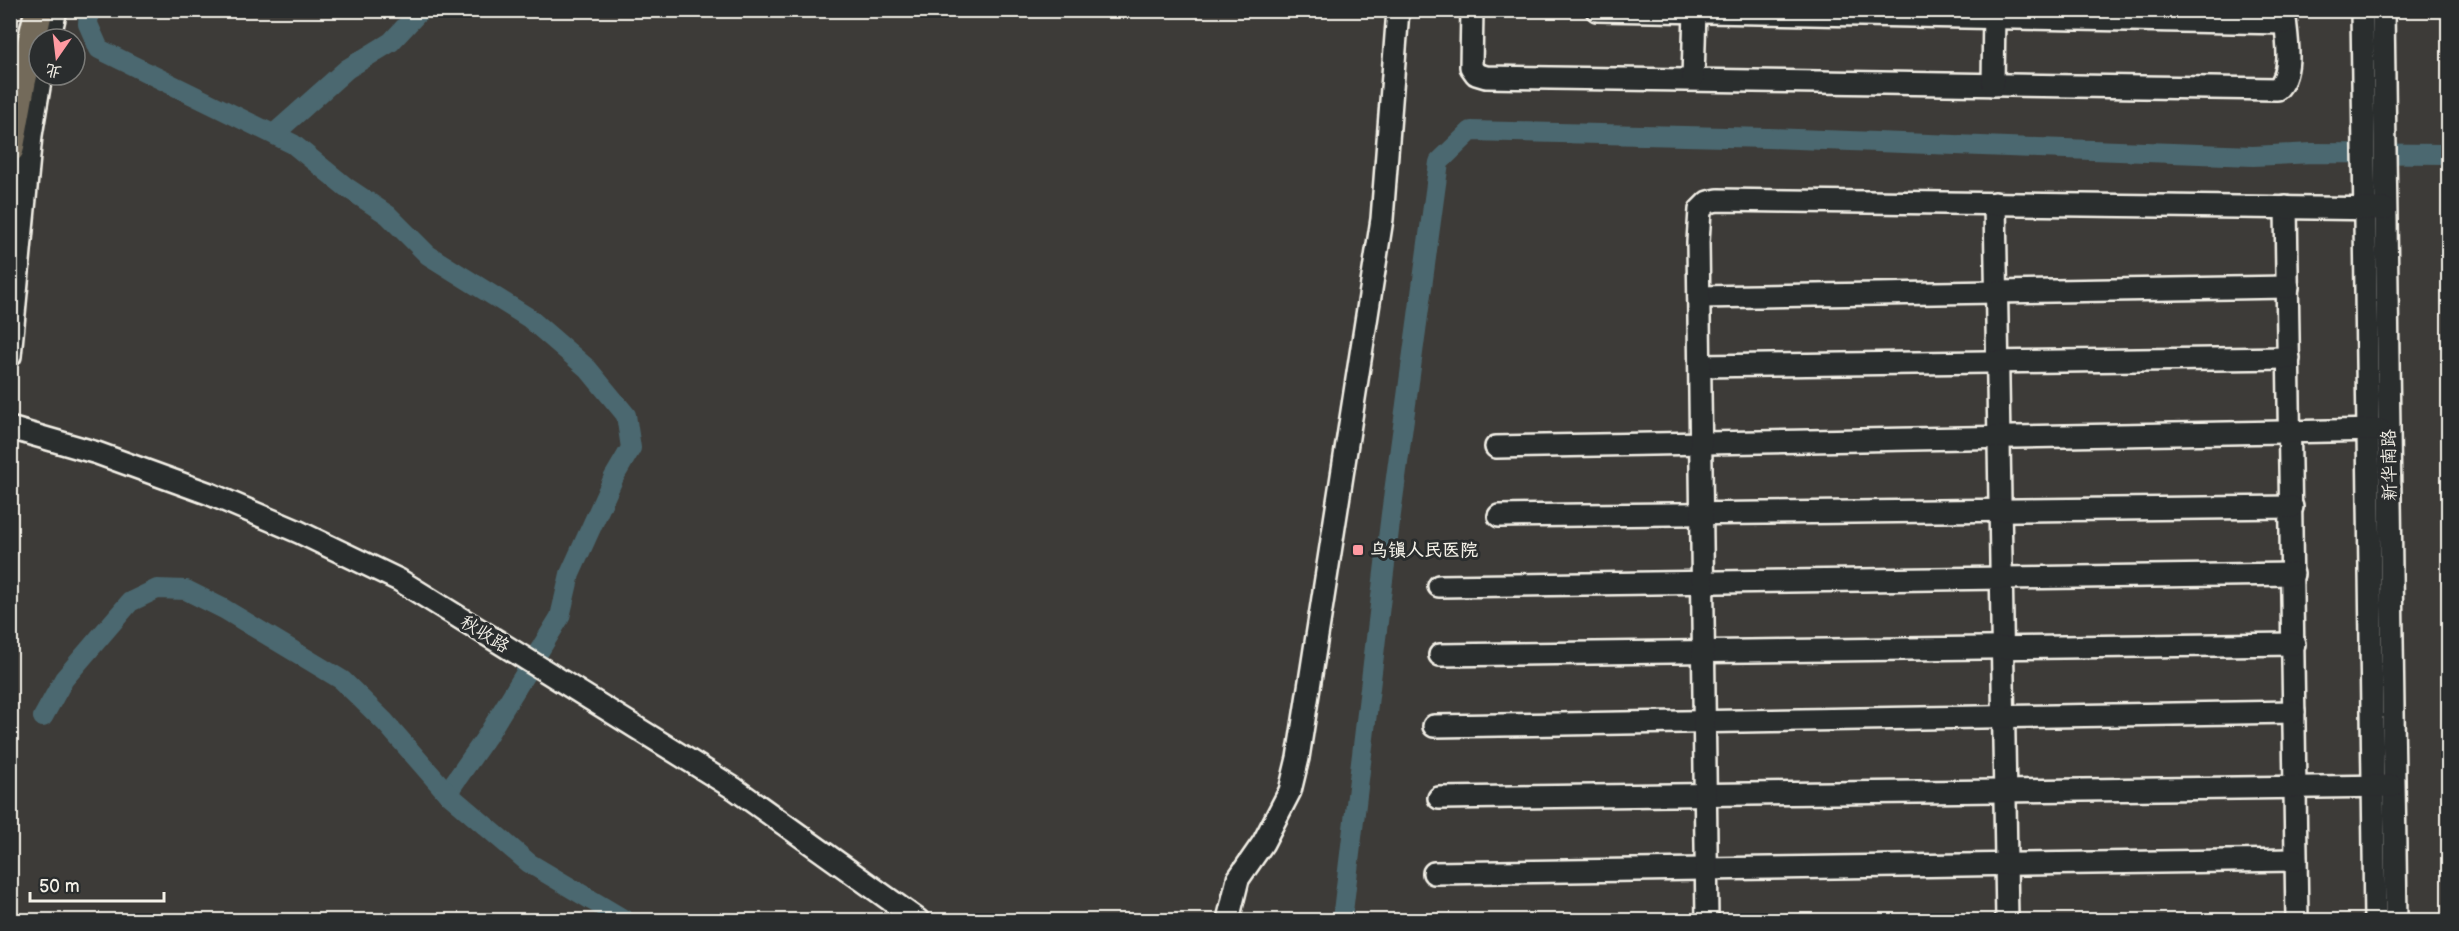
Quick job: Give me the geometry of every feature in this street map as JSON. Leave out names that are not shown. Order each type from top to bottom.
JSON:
[{"type":"main road","points":[[10,53],[21,10]]},
{"type":"main road","points":[[10,149],[22,82],[39,10]]},
{"type":"street","points":[[52,27],[56,10]]},
{"type":"street","points":[[1228,921],[1238,879],[1263,843],[1290,790],[1298,759],[1382,219],[1398,10]]},
{"type":"street","points":[[1472,10],[1471,67],[1476,74],[1486,76],[2277,89],[2285,82],[2287,65],[2285,17],[1597,10]]},
{"type":"street","name":"新华南路","points":[[2362,10],[2362,137],[2373,168],[2378,430],[2383,787],[2375,921]]},
{"type":"street","name":"新华南路","points":[[2373,168],[2384,137],[2384,10]]},
{"type":"street","points":[[1693,79],[1695,11]]},
{"type":"street","points":[[1993,84],[1994,14]]},
{"type":"street","points":[[10,356],[31,135],[39,87]]},
{"type":"street","points":[[1707,921],[1701,513],[1700,210],[1708,202],[1730,200],[2374,208]]},
{"type":"street","points":[[1995,203],[2007,921]]},
{"type":"street","points":[[2286,207],[2297,921]]},
{"type":"street","points":[[1699,297],[2288,287]]},
{"type":"street","points":[[1700,366],[2289,358]]},
{"type":"street","name":"秋收路","points":[[10,428],[97,453],[210,494],[299,532],[399,580],[735,789],[918,921]]},
{"type":"street","points":[[1496,447],[2378,430]]},
{"type":"street","points":[[1499,516],[2292,507]]},
{"type":"street","points":[[1439,586],[2293,574]]},
{"type":"street","points":[[1440,655],[2294,644]]},
{"type":"street","points":[[1434,726],[2294,712]]},
{"type":"street","points":[[1439,798],[2383,787]]},
{"type":"street","name":"新华南路","points":[[2383,787],[2396,921]]},
{"type":"street","points":[[1434,873],[2296,860]]},
{"type":"waterway","points":[[89,10],[88,24],[99,49],[293,144],[346,187],[388,215],[428,255],[529,318],[588,369],[626,415],[631,448],[614,477],[570,574],[560,617],[487,736],[447,793]]},
{"type":"waterway","points":[[274,134],[347,69],[391,42],[419,12]]},
{"type":"waterway","points":[[1342,920],[1391,514],[1439,162],[1471,131],[1768,138],[2253,156],[2312,153],[2448,154]]},
{"type":"waterway","points":[[43,717],[64,679],[130,602],[157,589],[186,590],[224,609],[342,680],[385,722],[447,793],[529,863],[625,920]]},
{"type":"place","name":"乌镇人民医院","points":[[1358,550]]}]
